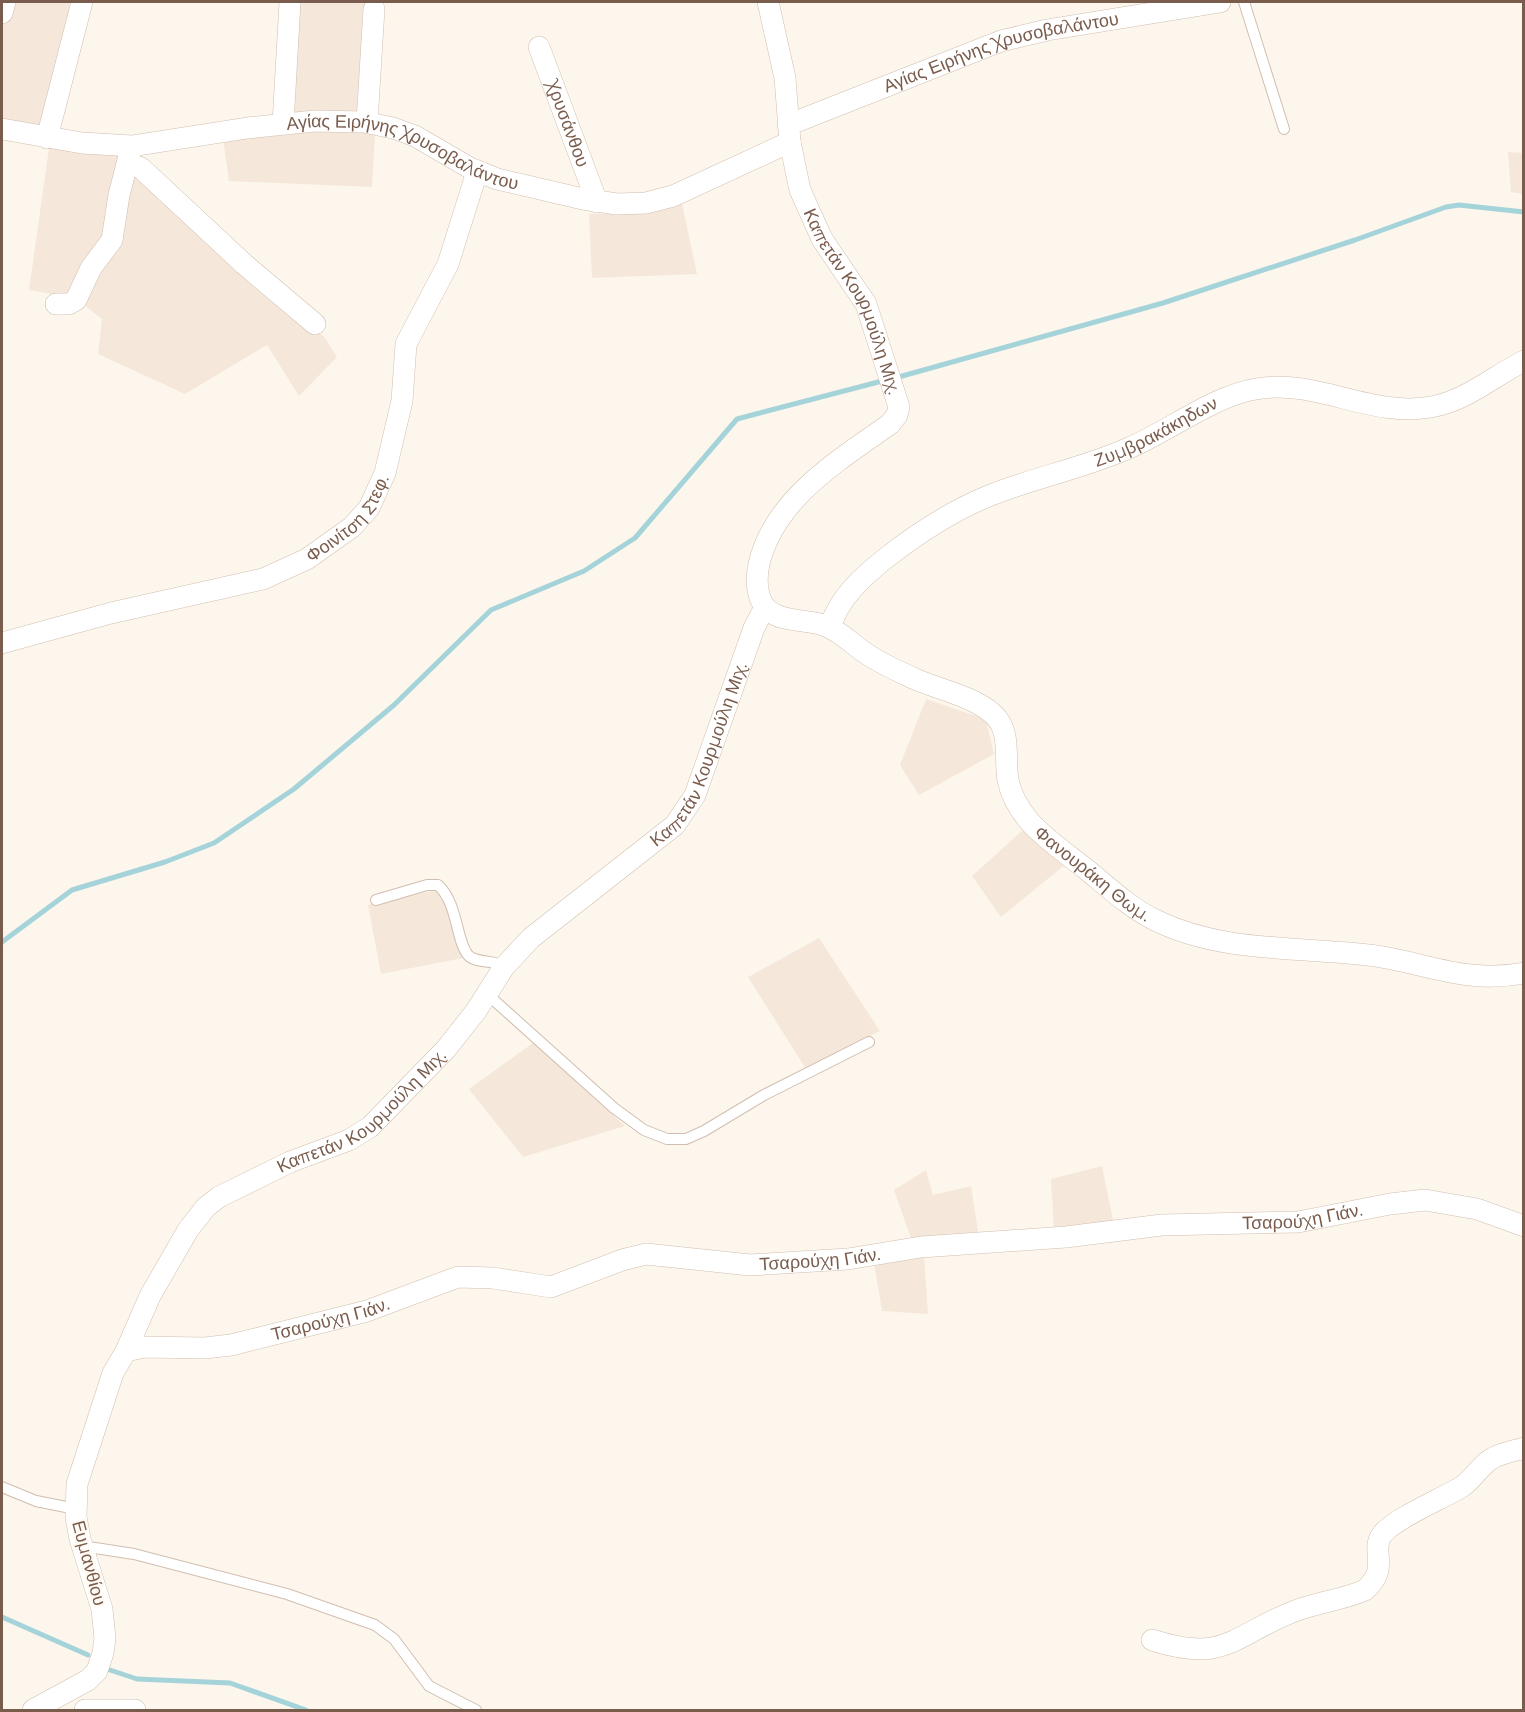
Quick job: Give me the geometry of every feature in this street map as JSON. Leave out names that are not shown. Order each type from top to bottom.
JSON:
[{"type":"street","points":[[47,138],[82,2]]},
{"type":"street","points":[[283,124],[290,2]]},
{"type":"street","name":"Καπετάν Κουρμούλη Μιχ.","points":[[126,1351],[135,1326],[155,1288],[188,1230],[206,1207],[219,1197],[290,1162],[350,1140],[370,1127],[446,1049],[504,967],[531,938],[594,886],[655,842],[681,817],[694,795],[754,628],[765,607],[758,590],[758,574],[764,546],[775,525],[799,495],[828,468],[893,421],[898,409],[898,400],[862,298],[826,248],[800,190],[789,133],[785,78],[768,2]]},
{"type":"street","name":"Αγίας Ειρήνης Χρυσοβαλάντου","points":[[2,129],[130,154],[219,131],[331,120],[367,122],[415,136],[477,172],[511,183],[597,202],[637,204],[664,199],[789,133],[1001,40],[1047,30],[1220,2]]},
{"type":"street","points":[[367,122],[374,9]]},
{"type":"street","name":"Χρυσάνθου","points":[[539,47],[597,202]]},
{"type":"street","points":[[56,304],[69,304],[75,300],[91,268],[112,240],[130,154]]},
{"type":"street","points":[[130,154],[141,168],[236,257],[315,324]]},
{"type":"street","name":"Φοινίτση Στεφ.","points":[[2,643],[111,613],[263,579],[307,559],[358,521],[376,496],[392,451],[402,401],[405,350],[409,337],[448,264],[477,172]]},
{"type":"street","name":"Ζυμβρακάκηδων","points":[[830,627],[841,603],[868,572],[912,538],[947,517],[996,493],[1130,448],[1242,392],[1281,387],[1313,391],[1374,405],[1421,409],[1461,398],[1524,361]]},
{"type":"street","name":"Φανουράκη Θωμ.","points":[[765,607],[783,617],[830,627],[872,658],[932,686],[972,701],[994,715],[1005,736],[1011,790],[1023,813],[1039,831],[1109,888],[1156,921],[1195,935],[1236,944],[1373,956],[1473,977],[1524,973]]},
{"type":"street","name":"Τσαρούχη Γιάν.","points":[[126,1351],[136,1347],[205,1348],[231,1345],[367,1311],[458,1277],[493,1278],[551,1287],[622,1260],[646,1254],[666,1254],[750,1265],[848,1259],[921,1247],[1075,1237],[1162,1225],[1298,1222],[1390,1204],[1425,1200],[1477,1209],[1524,1226]]},
{"type":"street","name":"Ευμανθίου","points":[[33,1710],[88,1680],[97,1671],[103,1653],[105,1638],[102,1609],[81,1546],[76,1509],[77,1484],[87,1446],[113,1373],[126,1351]]},
{"type":"street","points":[[1152,1640],[1189,1648],[1220,1648],[1292,1612],[1365,1590],[1373,1584],[1379,1571],[1378,1544],[1381,1536],[1403,1519],[1470,1481],[1492,1458],[1524,1448]]},
{"type":"street","points":[[85,1710],[135,1710]]},
{"type":"lane","points":[[1244,2],[1284,129]]},
{"type":"lane","points":[[376,900],[427,885],[438,885],[457,921],[467,953],[476,959],[496,962],[504,967]]},
{"type":"lane","points":[[487,994],[614,1108],[644,1130],[667,1138],[686,1139],[704,1131],[764,1095],[869,1042]]},
{"type":"lane","points":[[2,1487],[36,1501],[76,1509]]},
{"type":"lane","points":[[81,1546],[134,1554],[287,1594],[375,1625],[394,1640],[429,1686],[476,1710]]},
{"type":"shaded area","points":[[2,2],[77,2],[43,132],[2,124]]},
{"type":"shaded area","points":[[296,2],[380,2],[375,111],[291,115]]},
{"type":"shaded area","points":[[299,131],[375,132],[372,187],[229,181],[223,138]]},
{"type":"shaded area","points":[[49,148],[122,154],[234,261],[325,338],[337,357],[299,396],[267,345],[185,394],[98,354],[102,319],[75,298],[29,290]]},
{"type":"shaded area","points":[[1508,152],[1523,153],[1523,194],[1511,192]]},
{"type":"shaded area","points":[[681,199],[697,274],[592,278],[589,214],[615,213]]},
{"type":"shaded area","points":[[926,699],[982,718],[987,724],[994,754],[919,795],[900,765]]},
{"type":"shaded area","points":[[1023,830],[1066,864],[1001,917],[972,876]]},
{"type":"shaded area","points":[[432,891],[441,892],[457,930],[463,958],[381,974],[368,905]]},
{"type":"shaded area","points":[[819,938],[880,1031],[806,1069],[748,977]]},
{"type":"shaded area","points":[[533,1043],[625,1126],[523,1157],[469,1089]]},
{"type":"shaded area","points":[[1102,1166],[1114,1225],[1054,1231],[1051,1179]]},
{"type":"shaded area","points":[[926,1170],[933,1195],[971,1186],[979,1237],[912,1241],[894,1190]]},
{"type":"shaded area","points":[[924,1255],[928,1314],[882,1311],[874,1263]]},
{"type":"waterway","points":[[895,378],[1163,303],[1355,240],[1446,207],[1459,205],[1524,212]]},
{"type":"waterway","points":[[2,942],[72,890],[165,862],[214,843],[294,789],[394,705],[491,610],[584,571],[635,538],[737,419],[886,380]]},
{"type":"waterway","points":[[2,1617],[88,1655]]},
{"type":"waterway","points":[[107,1669],[137,1679],[230,1683],[306,1710]]}]
